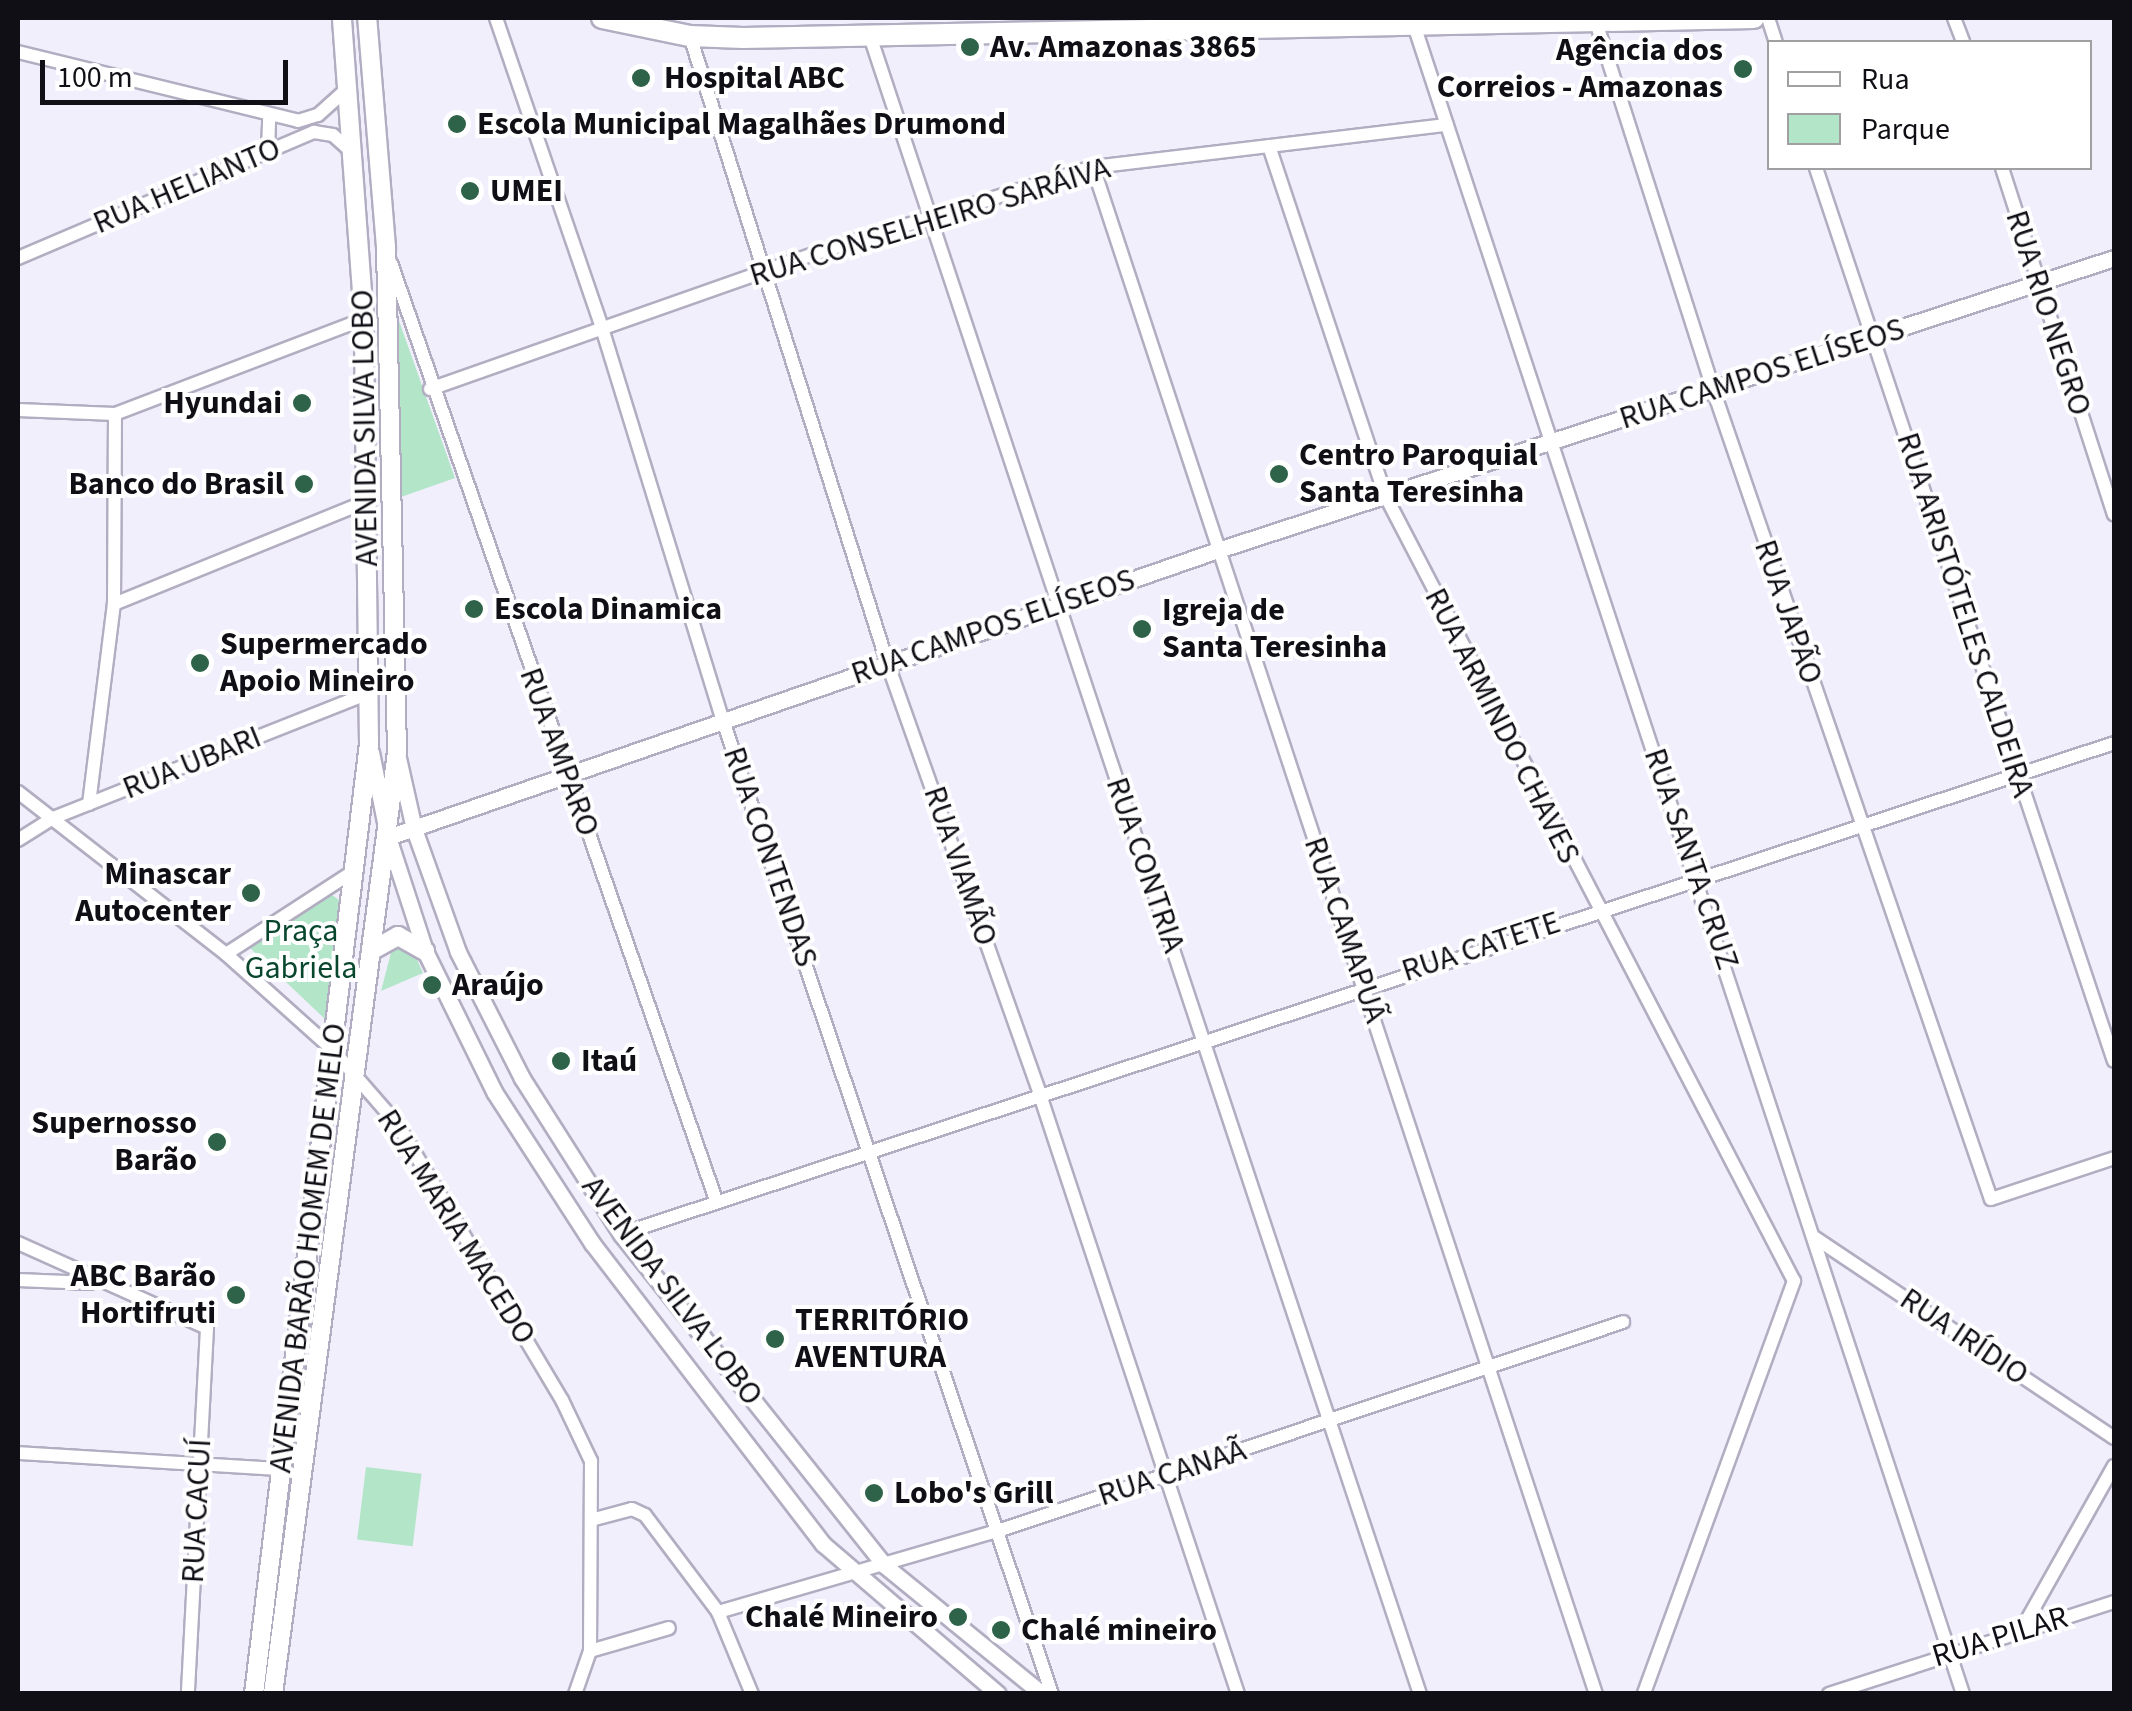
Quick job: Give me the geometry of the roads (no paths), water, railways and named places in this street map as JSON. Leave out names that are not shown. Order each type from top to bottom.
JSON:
[{"type":"main road","name":"AVENIDA SILVA LOBO","points":[[342,18],[364,320],[369,744]]},
{"type":"main road","name":"AVENIDA SILVA LOBO","points":[[367,18],[386,246],[397,752],[388,837]]},
{"type":"main road","points":[[602,18],[690,36],[870,36],[1754,18]]},
{"type":"main road","points":[[364,320],[388,327]]},
{"type":"main road","name":"AVENIDA BARÃO HOMEM DE MELO","points":[[254,1694],[369,744]]},
{"type":"main road","name":"AVENIDA BARÃO HOMEM DE MELO","points":[[274,1694],[388,837]]},
{"type":"main road","points":[[354,871],[376,913]]},
{"type":"main road","points":[[371,951],[398,936],[425,951]]},
{"type":"street","name":"RUA CONTENDAS","points":[[496,18],[602,328],[724,724],[1001,1530],[1052,1694]]},
{"type":"street","name":"RUA JAPÃO","points":[[1596,22],[1714,392],[1990,1199],[2114,1158]]},
{"type":"street","name":"RUA SANTA CRUZ","points":[[1414,25],[1963,1694]]},
{"type":"street","name":"RUA VIAMÃO","points":[[690,36],[888,662],[1040,1095],[1238,1694]]},
{"type":"street","name":"RUA CONTRIA","points":[[870,36],[1057,606],[1333,1419],[1420,1694]]},
{"type":"street","points":[[18,52],[298,121],[318,115],[348,88]]},
{"type":"street","points":[[268,152],[270,114]]},
{"type":"street","name":"RUA CONSELHEIRO SARÁIVA","points":[[430,389],[763,271],[1093,167],[1447,124]]},
{"type":"street","name":"RUA HELIANTO","points":[[18,258],[314,132],[333,135],[353,154]]},
{"type":"street","name":"RUA ARMINDO CHAVES","points":[[1270,146],[1385,495],[1596,909],[1794,1281],[1644,1694]]},
{"type":"street","name":"RUA CAMAPUÃ","points":[[1093,167],[1215,552],[1365,986],[1596,1694]]},
{"type":"street","name":"RUA ARISTÓTELES CALDEIRA","points":[[1817,170],[1876,336],[2016,774],[2114,1062]]},
{"type":"street","name":"RUA RIO NEGRO","points":[[2003,170],[2114,514]]},
{"type":"street","name":"RUA AMPARO","points":[[386,246],[430,389],[716,1200]]},
{"type":"street","name":"RUA CAMPOS ELÍSEOS","points":[[388,837],[1215,552],[1714,392],[2114,258]]},
{"type":"street","points":[[18,410],[114,414],[364,320]]},
{"type":"street","points":[[89,804],[114,604],[114,414]]},
{"type":"street","points":[[114,604],[368,501]]},
{"type":"street","name":"RUA UBARI","points":[[18,840],[52,818],[369,692]]},
{"type":"street","name":"RUA CATETE","points":[[621,1234],[1596,909],[2114,742]]},
{"type":"street","name":"AVENIDA SILVA LOBO","points":[[369,744],[388,837],[425,951],[495,1094],[592,1243],[823,1544],[855,1576],[998,1694]]},
{"type":"street","name":"AVENIDA SILVA LOBO","points":[[397,752],[414,829],[458,952],[514,1062],[621,1234],[884,1566],[1042,1694]]},
{"type":"street","name":"RUA MARIA MACEDO","points":[[18,792],[226,954],[332,1049],[398,1125],[562,1400],[592,1461],[590,1652],[574,1693]]},
{"type":"street","points":[[226,954],[354,871]]},
{"type":"street","name":"RUA IRÍDIO","points":[[1814,1237],[2114,1438]]},
{"type":"street","points":[[18,1244],[98,1284]]},
{"type":"street","points":[[18,1280],[98,1284]]},
{"type":"street","name":"RUA CACUÍ","points":[[98,1284],[207,1328],[188,1694]]},
{"type":"street","name":"RUA CANAÃ","points":[[718,1612],[855,1576],[1001,1530],[1623,1322]]},
{"type":"street","points":[[18,1453],[281,1469]]},
{"type":"street","points":[[2022,1629],[2114,1466]]},
{"type":"street","points":[[591,1520],[632,1509],[644,1515],[718,1612],[752,1694]]},
{"type":"street","name":"RUA PILAR","points":[[1829,1694],[1950,1650],[2114,1602]]},
{"type":"street","points":[[590,1652],[669,1628]]},
{"type":"place","name":"Av. Amazonas 3865","points":[[970,47]]},
{"type":"place","name":"Agência dos Correios - Amazonas","points":[[1743,69]]},
{"type":"place","name":"Hospital ABC","points":[[641,78]]},
{"type":"place","name":"Escola Municipal Magalhães Drumond","points":[[457,124]]},
{"type":"place","name":"UMEI","points":[[470,191]]},
{"type":"place","name":"Hyundai","points":[[302,403]]},
{"type":"place","name":"Centro Paroquial Santa Teresinha","points":[[1279,474]]},
{"type":"place","name":"Banco do Brasil","points":[[304,484]]},
{"type":"place","name":"Escola Dinamica","points":[[474,609]]},
{"type":"place","name":"Igreja de Santa Teresinha","points":[[1142,629]]},
{"type":"place","name":"Supermercado Apoio Mineiro","points":[[200,663]]},
{"type":"place","name":"Minascar Autocenter","points":[[251,893]]},
{"type":"place","name":"Araújo","points":[[432,985]]},
{"type":"place","name":"Itaú","points":[[561,1061]]},
{"type":"place","name":"Supernosso Barão","points":[[217,1142]]},
{"type":"place","name":"ABC Barão Hortifruti","points":[[236,1295]]},
{"type":"place","name":"TERRITÓRIO AVENTURA","points":[[775,1339]]},
{"type":"place","name":"Lobo's Grill","points":[[874,1493]]},
{"type":"place","name":"Chalé Mineiro","points":[[958,1617]]},
{"type":"place","name":"Chalé mineiro","points":[[1001,1630]]},
{"type":"park label","name":"Praça Gabriela","points":[[301,950]]}]
